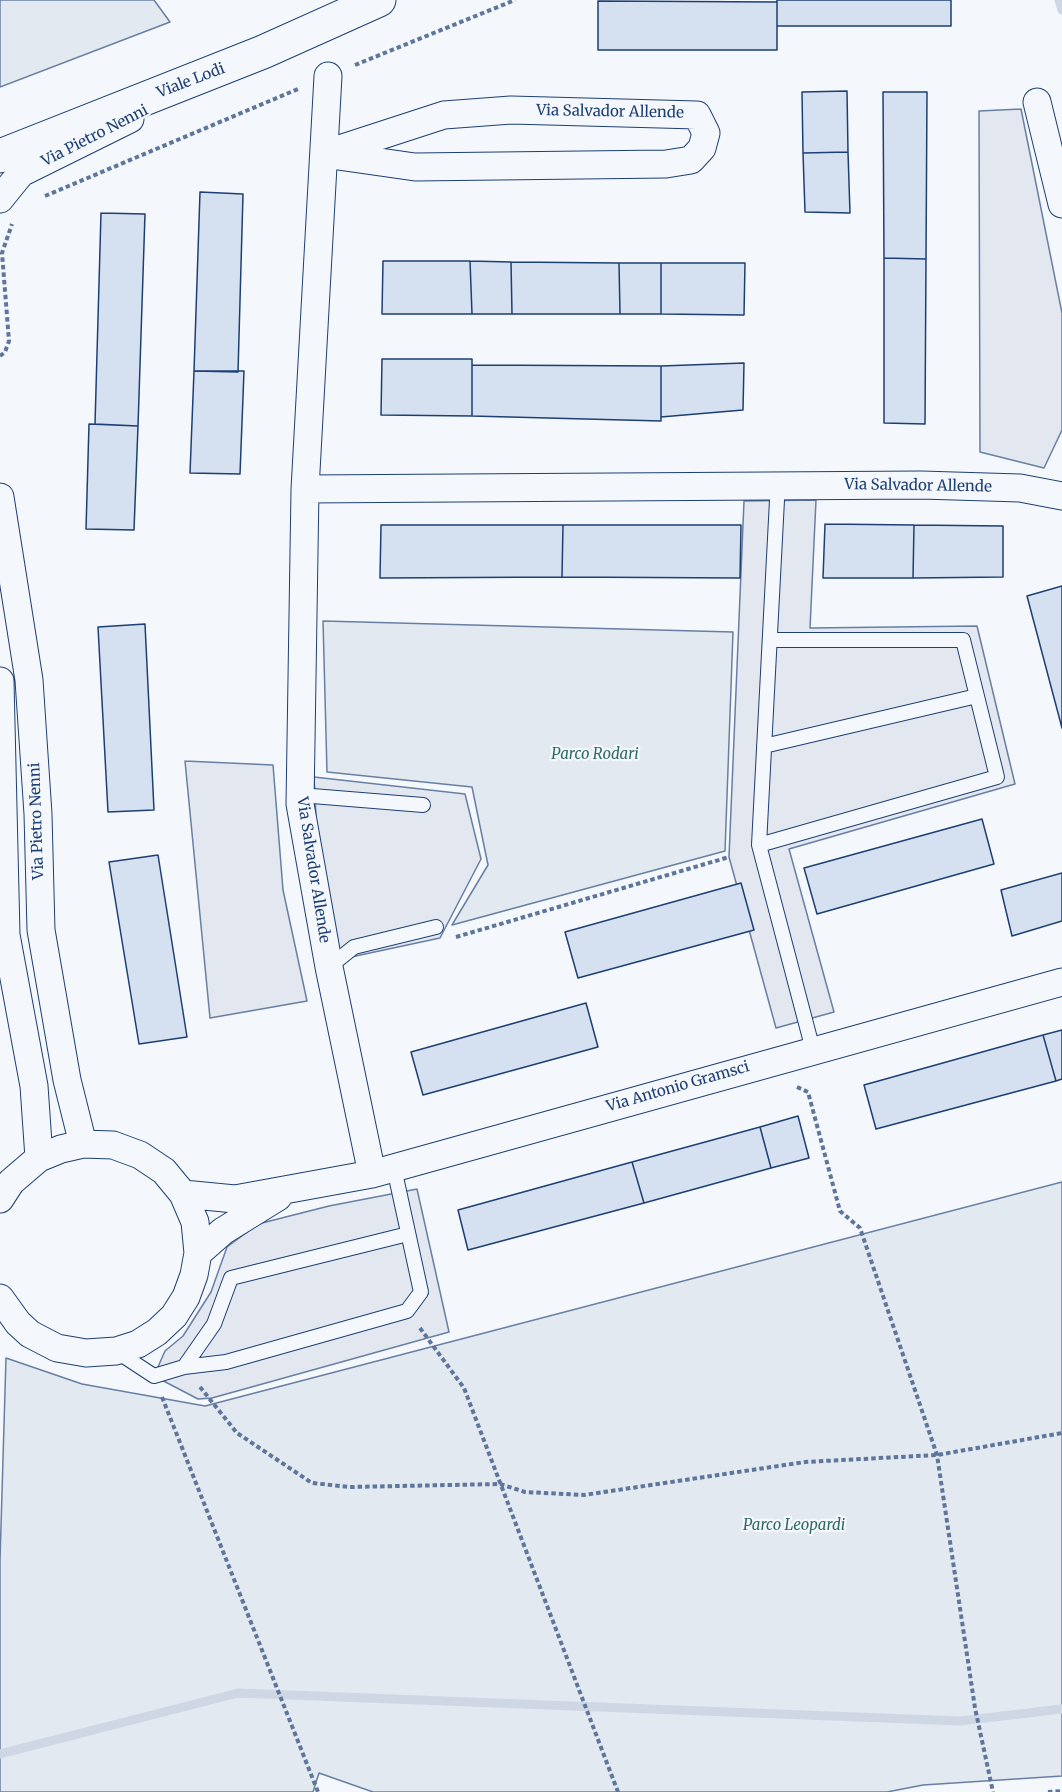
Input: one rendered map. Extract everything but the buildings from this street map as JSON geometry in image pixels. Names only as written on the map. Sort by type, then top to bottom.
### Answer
[{"type":"street","name":"Viale Lodi","points":[[0,156],[263,52],[379,0]]},
{"type":"street","name":"Via Pietro Nenni","points":[[7,210],[21,173],[263,52]]},
{"type":"street","name":"Via Salvador Allende","points":[[328,76],[304,489],[300,795],[329,968],[383,1171]]},
{"type":"street","points":[[1037,102],[1062,204]]},
{"type":"street","name":"Via Salvador Allende","points":[[511,110],[697,115],[706,133],[702,148],[692,160],[666,164],[416,167],[324,154],[444,115],[511,110]]},
{"type":"street","name":"Via Salvador Allende","points":[[304,489],[921,485],[1060,491]]},
{"type":"street","name":"Via Pietro Nenni","points":[[0,497],[29,680],[38,814],[41,930],[67,1080],[83,1144]]},
{"type":"street","points":[[0,681],[6,935],[34,1086],[39,1158]]},
{"type":"street","name":"Via Antonio Gramsci","points":[[183,1194],[235,1199],[383,1171],[785,1057],[1062,982]]},
{"type":"street","points":[[0,1199],[11,1182],[39,1158],[61,1149],[83,1144],[113,1145],[140,1155],[164,1171],[183,1194],[195,1222],[198,1253],[194,1275],[186,1297],[174,1316],[157,1332],[138,1344],[116,1351],[86,1353],[57,1348],[9,1321],[0,1298]]},
{"type":"street","name":"Via Antonio Gramsci","points":[[198,1253],[223,1231],[294,1187]]},
{"type":"lane","points":[[777,500],[759,845],[813,1050]]},
{"type":"lane","points":[[759,845],[997,777],[963,640],[770,640]]},
{"type":"lane","points":[[764,746],[977,696]]},
{"type":"lane","points":[[300,795],[423,805]]},
{"type":"lane","points":[[329,968],[354,947],[436,927]]},
{"type":"lane","points":[[116,1351],[154,1376],[184,1367],[226,1362],[407,1311],[421,1292],[408,1234],[383,1171]]},
{"type":"lane","points":[[184,1367],[214,1324],[231,1278],[408,1234]]},
{"type":"path","points":[[41,198],[328,76],[515,0]]},
{"type":"path","points":[[0,356],[5,352],[9,341],[2,253],[7,210]]},
{"type":"path","points":[[436,927],[448,939],[729,857]]},
{"type":"path","points":[[785,1057],[793,1084],[808,1092],[840,1211],[860,1228],[937,1455],[975,1708],[981,1727],[993,1792]]},
{"type":"path","points":[[407,1311],[464,1389],[618,1792]]},
{"type":"path","points":[[184,1367],[237,1432],[312,1483],[350,1487],[500,1484],[525,1492],[584,1495],[805,1462],[937,1455],[1062,1433]]},
{"type":"path","points":[[154,1376],[318,1792]]},
{"type":"path","points":[[1048,1792],[1062,1791]]},
{"type":"green space","points":[[0,0],[154,0],[170,22],[0,87]]},
{"type":"green space","name":"Parco Rodari","points":[[323,621],[733,632],[725,851],[452,925],[488,865],[472,787],[327,772]]},
{"type":"green space","name":"Parco Leopardi","points":[[1062,1182],[1062,1776],[923,1785],[887,1792],[373,1792],[319,1773],[313,1792],[0,1792],[0,1560],[6,1358],[82,1384],[205,1406]]},
{"type":"shaded area","points":[[1021,109],[1062,313],[1062,430],[1044,468],[980,452],[979,111]]},
{"type":"shaded area","points":[[816,500],[810,628],[977,626],[1015,784],[789,849],[834,1012],[776,1028],[729,857],[744,501]]},
{"type":"shaded area","points":[[185,761],[273,765],[283,890],[307,1001],[210,1018]]},
{"type":"shaded area","points":[[314,777],[465,794],[481,859],[440,938],[337,960],[318,855]]},
{"type":"shaded area","points":[[417,1189],[449,1332],[212,1398],[198,1399],[154,1376],[165,1351],[183,1336],[211,1292],[227,1247],[258,1224],[329,1206]]},
{"type":"waterway","points":[[1059,0],[1062,10]]},
{"type":"waterway","points":[[0,1754],[238,1693],[960,1721],[1062,1709]]}]
